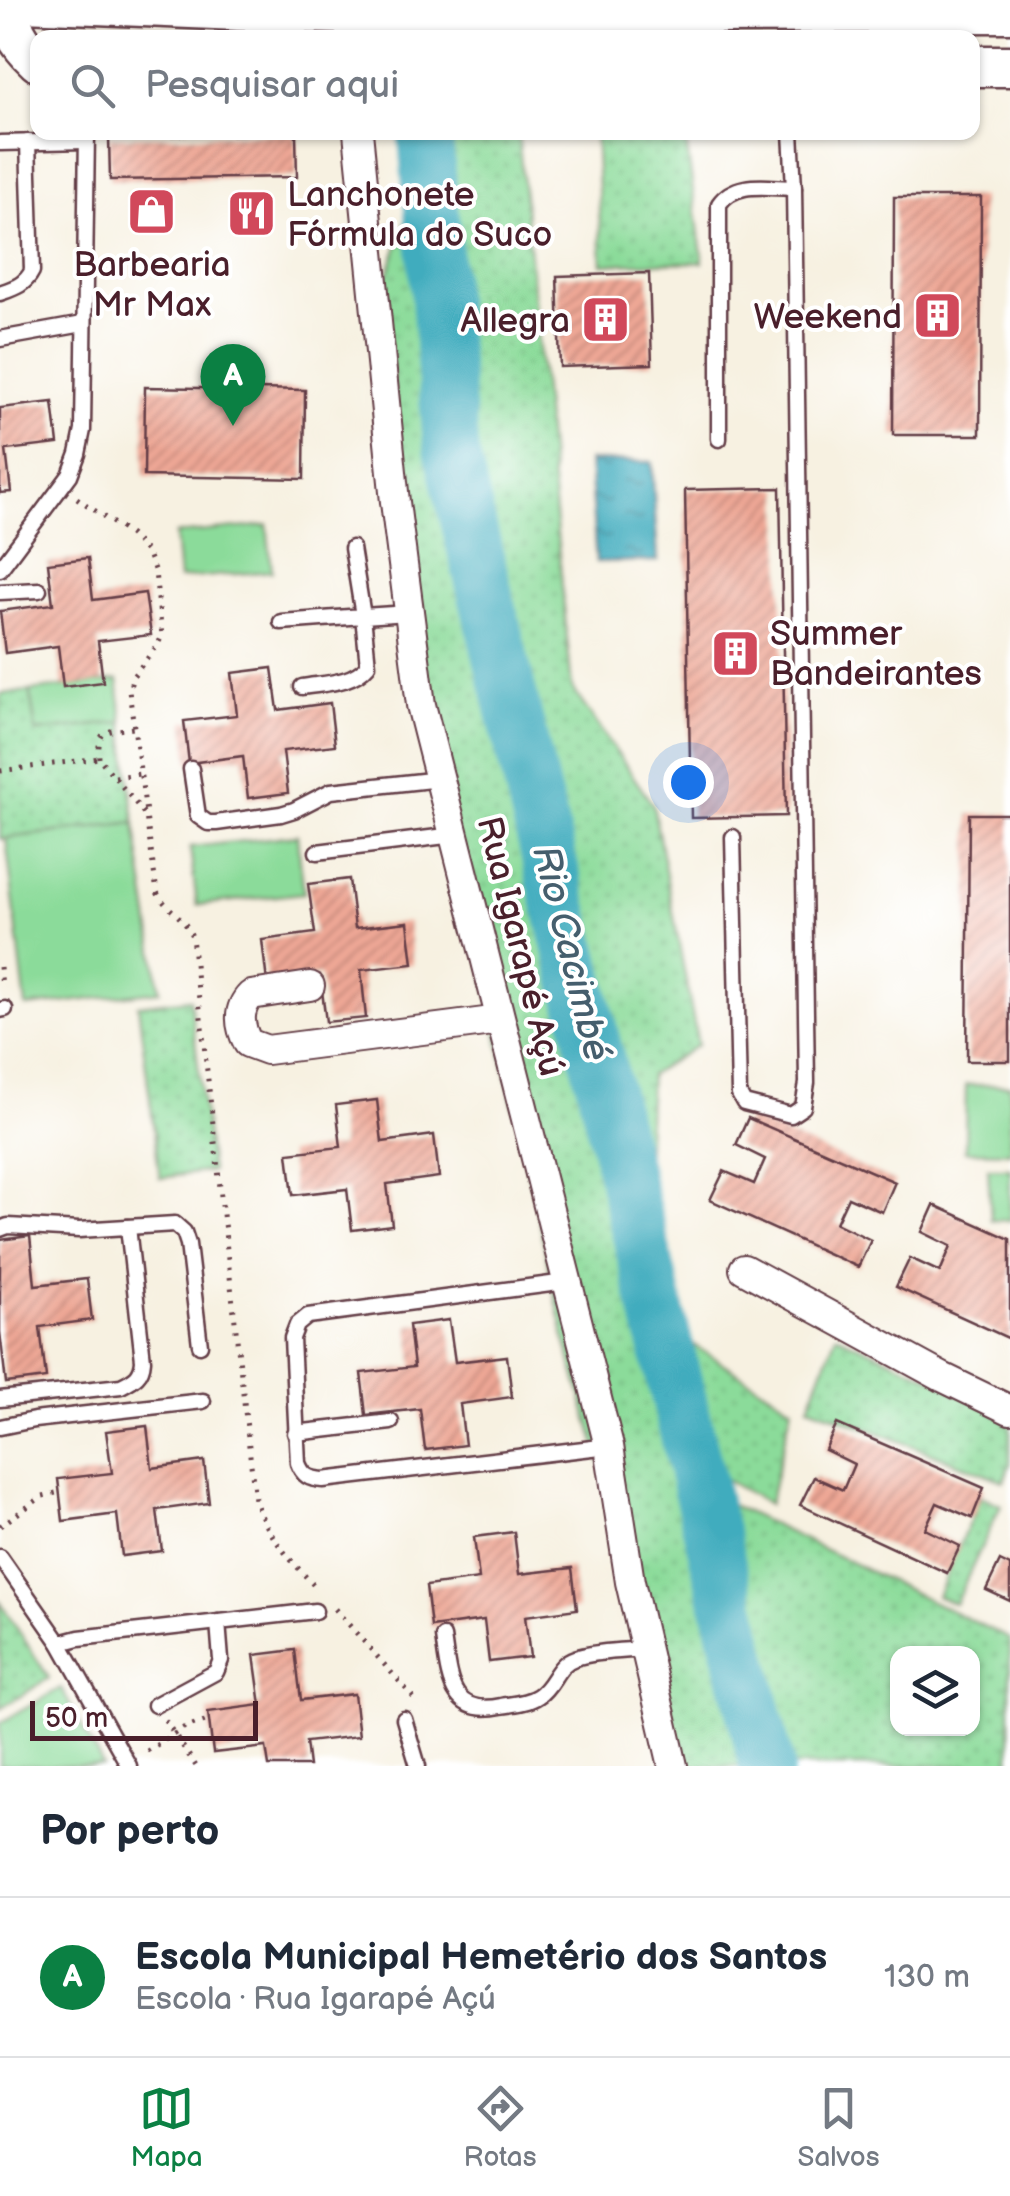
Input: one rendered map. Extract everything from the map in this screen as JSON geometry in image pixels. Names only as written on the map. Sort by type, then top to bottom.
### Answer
[{"type":"main road","points":[[0,0],[433,14],[1010,12]]},
{"type":"main road","points":[[11,0],[12,28],[30,53]]},
{"type":"main road","points":[[980,66],[1010,66]]},
{"type":"main road","points":[[0,70],[30,70]]},
{"type":"street","name":"Rua Igarapé Açú","points":[[359,140],[395,502],[421,705],[609,1446],[630,1582],[673,1766]]},
{"type":"street","points":[[310,986],[252,995],[244,1002],[240,1022],[248,1044],[267,1050],[500,1020]]},
{"type":"street","points":[[744,1269],[1010,1410]]},
{"type":"lane","points":[[0,143],[51,140]]},
{"type":"lane","points":[[0,569],[70,475],[78,454],[82,430],[86,140]]},
{"type":"lane","points":[[733,836],[739,1094],[744,1103],[790,1115],[803,1107],[807,1083],[791,140]]},
{"type":"lane","points":[[0,293],[20,286],[32,271],[28,142]]},
{"type":"lane","points":[[719,439],[719,204],[727,192],[741,188],[794,188]]},
{"type":"lane","points":[[0,339],[83,324]]},
{"type":"lane","points":[[302,687],[351,679],[368,665],[352,548]]},
{"type":"lane","points":[[0,592],[39,590]]},
{"type":"lane","points":[[281,622],[408,613]]},
{"type":"lane","points":[[190,770],[198,816],[208,823],[281,814],[332,791],[441,779]]},
{"type":"lane","points":[[316,852],[455,835]]},
{"type":"lane","points":[[0,1229],[8,1226],[79,1230],[175,1224],[184,1232],[200,1344]]},
{"type":"lane","points":[[0,1399],[121,1386],[134,1380],[142,1370],[128,1227]]},
{"type":"lane","points":[[566,1282],[308,1316],[297,1325],[292,1338],[298,1464],[310,1479],[323,1480],[609,1446]]},
{"type":"lane","points":[[0,1427],[203,1401]]},
{"type":"lane","points":[[295,1433],[390,1422]]},
{"type":"lane","points":[[0,1556],[60,1643],[129,1766]]},
{"type":"lane","points":[[60,1643],[315,1611]]},
{"type":"lane","points":[[156,1705],[216,1672],[221,1660],[218,1622]]},
{"type":"lane","points":[[442,1638],[449,1678],[457,1695],[467,1706],[486,1710],[535,1699],[563,1664],[576,1658],[645,1649]]},
{"type":"lane","points":[[404,1719],[418,1766]]},
{"type":"path","points":[[61,488],[130,536],[147,552],[155,572],[162,635],[130,682],[134,728],[156,892],[184,920],[192,937],[255,1500],[272,1538],[415,1699]]},
{"type":"path","points":[[134,728],[102,735],[98,742],[99,758],[146,816]]},
{"type":"path","points":[[0,770],[99,758]]},
{"type":"path","points":[[114,777],[141,774]]},
{"type":"path","points":[[0,1526],[43,1496],[60,1492]]},
{"type":"path","points":[[156,1705],[196,1766]]},
{"type":"path","points":[[154,1746],[185,1727],[209,1720]]},
{"type":"green space","points":[[436,140],[519,140],[572,688],[653,805],[698,1045],[650,1075],[644,1212],[715,1497],[1010,1639],[1010,1766],[691,1766],[672,1740],[648,1625],[565,1340],[416,664],[385,282]]},
{"type":"green space","points":[[595,140],[686,140],[703,262],[602,264]]},
{"type":"green space","points":[[267,525],[272,571],[179,579],[175,534]]},
{"type":"green space","points":[[118,680],[123,722],[36,732],[30,691]]},
{"type":"green space","points":[[30,691],[36,732],[123,722],[135,822],[0,839],[0,694]]},
{"type":"green space","points":[[135,823],[160,991],[26,1007],[6,838]]},
{"type":"green space","points":[[297,835],[304,893],[197,905],[190,847]]},
{"type":"green space","points":[[190,999],[211,1171],[160,1178],[138,1005]]},
{"type":"green space","points":[[966,1085],[1010,1085],[1010,1152],[965,1151]]},
{"type":"green space","points":[[988,1168],[1010,1168],[1010,1221],[991,1220]]},
{"type":"green space","points":[[836,1335],[1010,1412],[1010,1463],[1004,1481],[809,1406]]},
{"type":"green space","points":[[692,1344],[792,1407],[769,1504],[722,1478]]},
{"type":"green space","points":[[981,1496],[1001,1505],[955,1604],[937,1596]]},
{"type":"green space","points":[[0,1602],[49,1678],[0,1709]]},
{"type":"green space","points":[[61,1688],[103,1766],[0,1766],[0,1723]]},
{"type":"water","points":[[589,461],[652,462],[658,561],[596,562]]},
{"type":"building","points":[[109,140],[296,140],[297,177],[110,180]]},
{"type":"building","name":"Weekend","points":[[894,197],[981,197],[980,435],[893,435]]},
{"type":"building","name":"Allegra","points":[[649,273],[652,364],[560,367],[557,276]]},
{"type":"building","points":[[145,387],[305,390],[304,479],[144,476]]},
{"type":"building","points":[[53,402],[58,444],[6,450],[11,492],[0,493],[0,408]]},
{"type":"building","name":"Summer Bandeirantes","points":[[780,488],[786,816],[691,818],[685,490]]},
{"type":"building","points":[[88,558],[93,600],[145,593],[151,635],[98,641],[103,682],[63,687],[58,646],[5,653],[0,611],[53,604],[48,563]]},
{"type":"building","points":[[272,668],[278,710],[330,703],[335,745],[283,751],[288,793],[248,798],[243,756],[189,763],[184,721],[237,715],[232,673]]},
{"type":"building","points":[[969,814],[1010,814],[1010,1061],[967,1061]]},
{"type":"building","points":[[349,879],[355,928],[408,922],[413,964],[361,970],[366,1018],[326,1022],[320,975],[267,982],[262,940],[315,933],[308,884]]},
{"type":"building","points":[[377,1100],[382,1142],[434,1135],[439,1177],[387,1184],[392,1225],[352,1230],[347,1189],[293,1195],[288,1153],[341,1147],[336,1105]]},
{"type":"building","points":[[748,1118],[895,1182],[882,1212],[848,1197],[836,1223],[871,1240],[858,1267],[710,1200],[724,1171],[754,1184],[765,1159],[736,1145]]},
{"type":"building","points":[[934,1205],[1010,1239],[1010,1339],[896,1287],[910,1258],[940,1272],[951,1246],[922,1232]]},
{"type":"building","points":[[30,1236],[35,1285],[87,1279],[92,1320],[40,1327],[46,1378],[6,1383],[0,1332],[0,1240]]},
{"type":"building","points":[[449,1320],[455,1362],[507,1356],[512,1397],[460,1404],[465,1445],[425,1450],[420,1409],[366,1415],[361,1373],[414,1367],[409,1325]]},
{"type":"building","points":[[837,1424],[984,1488],[972,1518],[937,1503],[925,1529],[960,1546],[947,1573],[800,1505],[814,1477],[843,1490],[854,1464],[825,1450]]},
{"type":"building","points":[[147,1426],[152,1468],[204,1461],[209,1503],[157,1510],[162,1551],[122,1556],[117,1514],[63,1521],[58,1479],[112,1473],[106,1431]]},
{"type":"building","points":[[514,1532],[519,1574],[572,1568],[577,1609],[525,1616],[530,1657],[489,1662],[484,1620],[431,1627],[426,1586],[479,1579],[474,1537]]},
{"type":"building","points":[[1000,1561],[1010,1566],[1010,1601],[986,1590]]},
{"type":"building","points":[[295,1650],[301,1700],[354,1694],[359,1736],[306,1742],[309,1766],[269,1766],[266,1747],[213,1753],[208,1712],[261,1705],[254,1655]]},
{"type":"waterway","name":"Rio Cacimbé","points":[[426,140],[451,451],[767,1766]]},
{"type":"place","name":"Barbearia Mr Max","points":[[152,212]]},
{"type":"place","name":"Lanchonete Fórmula do Suco","points":[[252,214]]},
{"type":"place","name":"Weekend","points":[[937,316]]},
{"type":"place","name":"Allegra","points":[[605,320]]},
{"type":"place","name":"Escola Municipal Hemetério dos Santos","points":[[233,426]]},
{"type":"place","name":"Summer Bandeirantes","points":[[735,653]]}]
